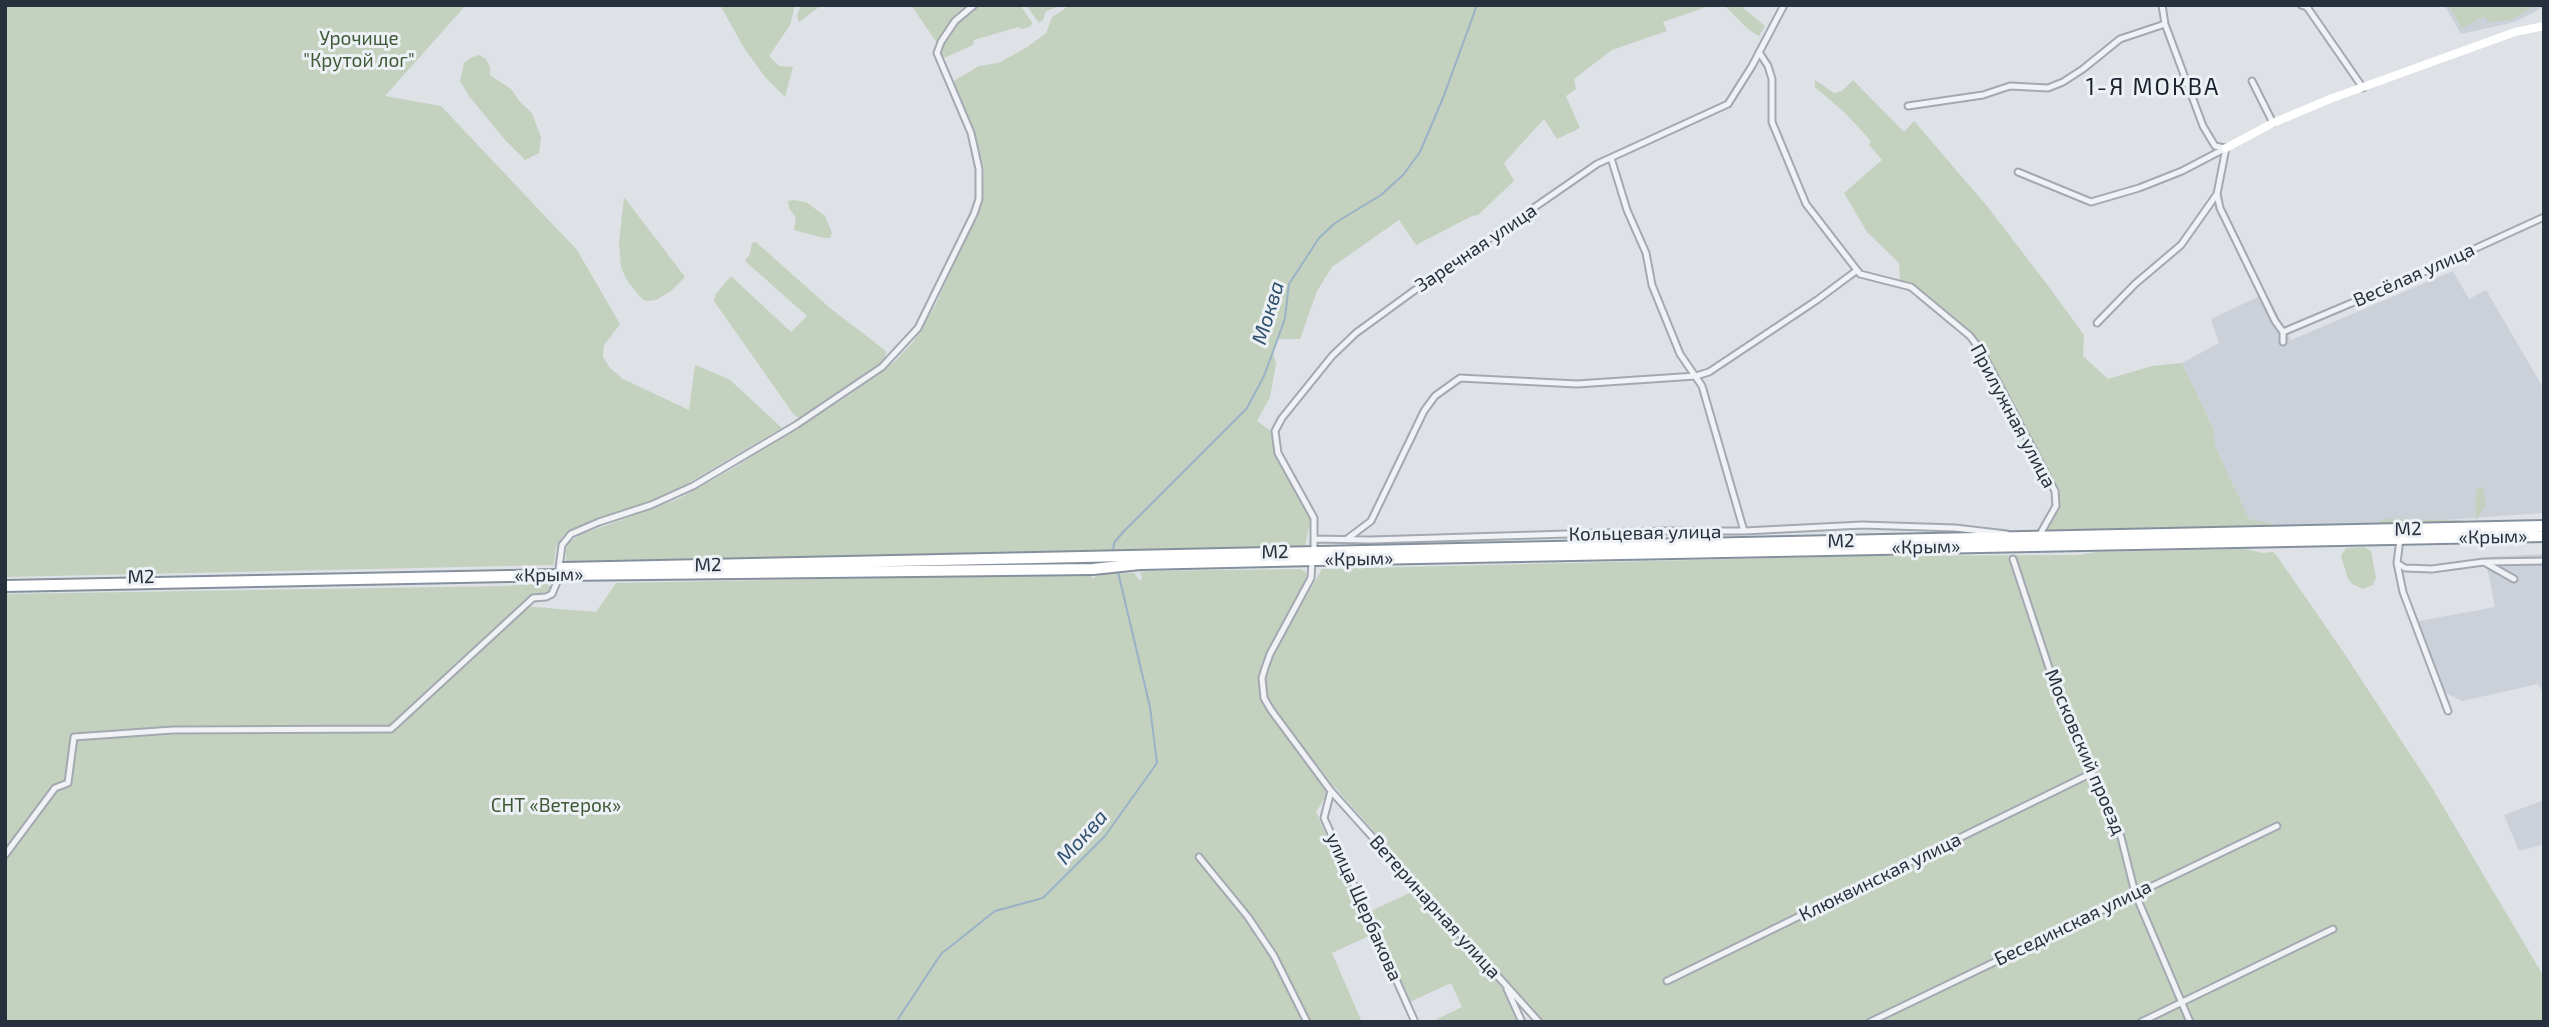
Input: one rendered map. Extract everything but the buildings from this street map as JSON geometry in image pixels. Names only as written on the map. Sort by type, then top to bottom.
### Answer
[{"type":"highway","name":"М2","points":[[5,579],[1313,556],[2374,526],[2544,526]]},
{"type":"highway","name":"«Крым»","points":[[5,586],[559,571],[1093,569],[1140,564],[2544,536]]},
{"type":"street","points":[[5,855],[55,788],[68,783],[74,737],[173,730],[391,729],[533,598],[552,594],[559,571],[562,545],[571,534],[674,495],[854,388],[882,367],[918,328],[979,199],[979,169],[971,133],[937,53],[955,21],[974,5]]},
{"type":"street","name":"Заречная улица","points":[[1313,556],[1314,518],[1282,462],[1275,443],[1275,431],[1282,418],[1332,356],[1356,333],[1597,164],[1728,104],[1784,5]]},
{"type":"street","points":[[2162,5],[2165,24],[2203,126],[2215,146],[2226,148]]},
{"type":"street","points":[[2305,6],[2363,88]]},
{"type":"street","points":[[1908,106],[1983,95],[2010,86],[2048,88],[2083,69],[2120,39],[2165,24]]},
{"type":"street","points":[[2018,172],[2091,202],[2139,188],[2182,171],[2273,123],[2363,88],[2515,32],[2544,26]]},
{"type":"street","points":[[1347,539],[1371,521],[1424,411],[1435,396],[1460,378],[1577,384],[1696,376],[1709,372],[1856,271],[1806,204],[1777,140],[1772,122],[1772,79],[1759,52]]},
{"type":"street","points":[[2252,80],[2273,123]]},
{"type":"street","points":[[2226,148],[2217,194],[2220,208],[2275,321],[2283,332],[2283,342]]},
{"type":"street","name":"Кольцевая улица","points":[[1314,539],[1744,531],[1702,386],[1681,354],[1652,285],[1646,253],[1627,209],[1611,158]]},
{"type":"street","points":[[2097,323],[2135,284],[2181,245],[2217,194]]},
{"type":"street","name":"Весёлая улица","points":[[2283,332],[2544,217]]},
{"type":"street","name":"Прилужная улица","points":[[1856,271],[1868,278],[1911,287],[1970,336],[1982,352],[2055,491],[2056,506],[2039,536]]},
{"type":"street","points":[[1744,531],[1862,525],[1989,530],[2012,536]]},
{"type":"street","points":[[2400,539],[2398,563],[2403,592],[2448,711]]},
{"type":"street","name":"Ветеринарная улица","points":[[1313,556],[1311,578],[1270,654],[1262,678],[1262,688],[1271,710],[1331,791],[1539,1022]]},
{"type":"street","name":"Московский проезд","points":[[2013,559],[2058,695],[2121,837],[2135,893],[2190,1022]]},
{"type":"street","points":[[2398,563],[2405,568],[2432,569],[2484,562],[2544,561]]},
{"type":"street","points":[[2484,562],[2514,579]]},
{"type":"street","name":"Клюквинская улица","points":[[1667,981],[2092,773]]},
{"type":"street","name":"улица Щербакова","points":[[1331,791],[1324,818],[1415,1022]]},
{"type":"street","name":"Бесединская улица","points":[[1870,1022],[2277,826]]},
{"type":"street","points":[[1199,857],[1255,927],[1274,956],[1307,1022]]},
{"type":"street","points":[[2141,1022],[2333,929]]},
{"type":"street","points":[[1506,985],[1522,1022]]},
{"type":"shaded area","points":[[2444,5],[2448,5],[2462,27],[2484,17],[2477,5],[2544,7],[2515,22],[2461,34]]},
{"type":"shaded area","points":[[2453,271],[2469,299],[2486,290],[2544,389],[2544,513],[2299,530],[2249,520],[2215,446],[2214,430],[2182,363],[2219,343],[2211,319],[2266,293],[2291,340]]},
{"type":"shaded area","points":[[2544,554],[2544,695],[2538,684],[2462,701],[2442,691],[2414,622],[2495,607],[2485,557]]},
{"type":"shaded area","points":[[2544,800],[2544,844],[2519,851],[2504,815]]},
{"type":"green space","name":"Урочище \"Крутой лог\"","points":[[5,5],[466,5],[385,96],[441,106],[577,250],[620,324],[604,345],[603,357],[610,368],[623,379],[689,410],[695,365],[729,379],[782,428],[675,491],[649,503],[584,524],[563,536],[556,547],[554,565],[5,577]]},
{"type":"green space","points":[[720,5],[795,5],[790,25],[769,56],[779,66],[793,67],[785,97],[765,77],[744,48]]},
{"type":"green space","points":[[801,5],[822,5],[799,22],[797,15]]},
{"type":"green space","points":[[911,5],[967,5],[956,14],[937,43]]},
{"type":"green space","points":[[981,5],[1020,5],[1032,22],[1031,26],[1023,29],[1018,27],[974,40],[973,45],[944,58],[941,51],[956,22]]},
{"type":"green space","points":[[1026,5],[1061,5],[1045,12],[1044,19],[1039,23]]},
{"type":"green space","points":[[1070,5],[1712,5],[1663,22],[1667,31],[1612,50],[1574,79],[1576,89],[1566,96],[1580,128],[1557,139],[1544,119],[1504,163],[1514,181],[1478,215],[1416,245],[1399,220],[1332,267],[1317,291],[1300,339],[1278,339],[1273,352],[1276,364],[1270,397],[1257,421],[1271,431],[1277,453],[1311,518],[1305,546],[1298,551],[686,566],[677,559],[668,559],[661,566],[566,563],[569,542],[580,535],[678,499],[732,469],[851,394],[894,362],[913,342],[935,306],[982,199],[984,169],[979,149],[952,82],[979,66],[998,63],[1026,48],[1046,33],[1052,17]]},
{"type":"green space","points":[[1724,5],[1740,5],[1765,26],[1759,36],[1749,30]]},
{"type":"green space","points":[[2448,5],[2538,5],[2510,20],[2488,22],[2485,16],[2462,28]]},
{"type":"green space","points":[[479,55],[486,59],[490,75],[511,89],[532,113],[541,137],[539,153],[525,160],[469,96],[460,81],[464,63]]},
{"type":"green space","points":[[1815,80],[1834,93],[1842,91],[1853,80],[1904,132],[1914,121],[1987,206],[2049,287],[2084,335],[2083,356],[2108,379],[2152,366],[2182,363],[2214,430],[2215,446],[2249,519],[2299,530],[2041,536],[2057,511],[2060,499],[2058,487],[1971,335],[1926,296],[1911,285],[1900,282],[1899,263],[1867,232],[1844,193],[1882,160],[1869,145],[1871,141],[1815,87]]},
{"type":"green space","points":[[624,197],[685,277],[671,291],[656,300],[646,301],[641,298],[626,279],[621,267],[619,243]]},
{"type":"green space","points":[[788,201],[806,202],[825,216],[832,233],[830,238],[794,230],[796,218]]},
{"type":"green space","points":[[756,242],[830,308],[886,351],[885,359],[852,387],[801,419],[794,415],[714,301],[715,295],[731,276],[791,332],[807,316],[745,261],[750,254],[752,243]]},
{"type":"green space","points":[[2483,486],[2486,505],[2476,520],[2476,490]]},
{"type":"green space","points":[[2384,519],[2462,520],[2467,524],[2380,526],[2379,522]]},
{"type":"green space","points":[[2364,547],[2371,551],[2376,578],[2373,585],[2363,589],[2348,579],[2341,556],[2346,548]]},
{"type":"green space","points":[[2245,549],[2273,552],[2277,556],[2431,786],[2544,977],[2544,1022],[1542,1022],[1333,785],[1273,709],[1265,691],[1265,679],[1274,653],[1322,569],[1860,556],[2078,555],[2096,552]]},
{"type":"green space","name":"СНТ «Ветерок»","points":[[1300,569],[1306,572],[1306,582],[1268,653],[1259,677],[1259,687],[1269,712],[1304,756],[1328,793],[1316,812],[1371,935],[1332,953],[1362,1022],[1309,1022],[1275,954],[1250,915],[1233,895],[1273,957],[1305,1022],[5,1022],[5,594],[506,586],[546,583],[552,587],[551,590],[530,598],[523,606],[596,612],[616,583],[1091,574],[1092,579],[1100,574],[1134,573],[1140,581],[1140,572],[1148,571]]},
{"type":"green space","points":[[1416,890],[1499,981],[1519,1022],[1431,1022],[1462,1007],[1451,983],[1410,1002],[1369,912]]},
{"type":"waterway","name":"Моква","points":[[1113,551],[1114,543],[1124,531],[1247,408],[1264,376],[1285,318],[1289,284],[1319,238],[1335,223],[1381,195],[1403,175],[1420,152],[1477,5]]},
{"type":"waterway","name":"Моква","points":[[896,1022],[941,954],[995,911],[1043,898],[1105,836],[1157,763],[1150,707],[1118,572]]},
{"type":"district","name":"1-Я МОКВА","points":[[2153,87]]}]
